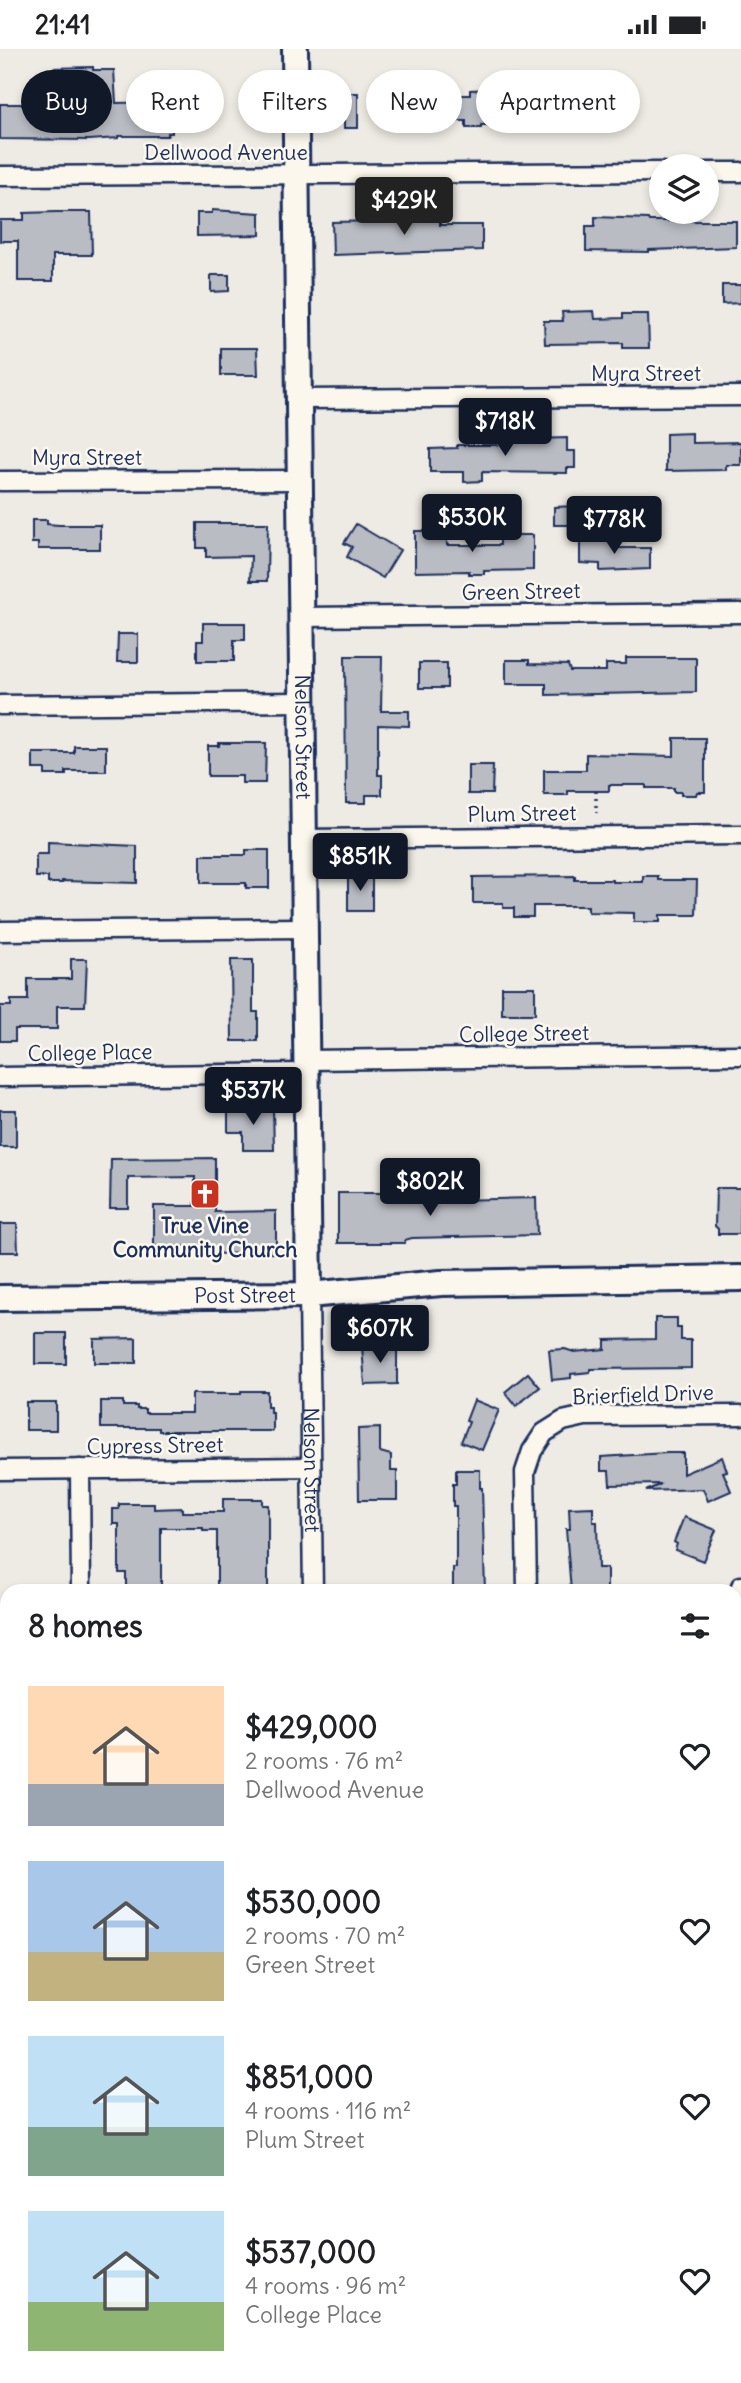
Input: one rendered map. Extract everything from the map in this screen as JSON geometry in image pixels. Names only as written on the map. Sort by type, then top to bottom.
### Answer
[{"type":"street","name":"Nelson Street","points":[[295,49],[313,1584]]},
{"type":"street","points":[[719,172],[741,172]]},
{"type":"street","name":"Dellwood Avenue","points":[[0,176],[649,173]]},
{"type":"street","name":"Myra Street","points":[[299,400],[741,396]]},
{"type":"street","name":"Myra Street","points":[[0,481],[300,480]]},
{"type":"street","name":"Green Street","points":[[301,617],[741,613]]},
{"type":"street","points":[[0,705],[302,702]]},
{"type":"street","name":"Plum Street","points":[[303,839],[741,835]]},
{"type":"street","points":[[0,931],[304,928]]},
{"type":"street","name":"College Street","points":[[307,1067],[741,1055]]},
{"type":"street","name":"College Place","points":[[0,1077],[307,1067]]},
{"type":"street","name":"Post Street","points":[[0,1298],[309,1295],[441,1283],[741,1278]]},
{"type":"street","name":"Brierfield Drive","points":[[527,1584],[526,1472],[532,1451],[544,1433],[563,1421],[585,1416],[741,1415]]},
{"type":"street","name":"Cypress Street","points":[[0,1470],[311,1467]]},
{"type":"street","points":[[80,1469],[81,1584]]},
{"type":"path","points":[[596,792],[596,813]]},
{"type":"building","points":[[93,67],[93,70],[53,70]]},
{"type":"building","points":[[114,70],[116,103],[126,103],[126,133],[168,133],[168,136],[118,136],[89,140],[0,139],[0,104],[21,104],[21,133],[112,133]]},
{"type":"building","points":[[470,90],[476,90],[476,128],[466,128],[466,121],[462,121],[462,95],[470,95]]},
{"type":"building","points":[[352,93],[358,93],[358,128],[352,128]]},
{"type":"building","points":[[212,210],[260,213],[260,235],[197,236],[197,213],[212,213]]},
{"type":"building","points":[[91,212],[92,255],[53,255],[53,281],[18,281],[18,241],[0,241],[0,220],[24,220],[24,213]]},
{"type":"building","points":[[595,217],[648,219],[649,224],[719,224],[719,221],[736,221],[736,247],[649,252],[586,251],[586,226],[595,226]]},
{"type":"building","points":[[440,220],[440,225],[482,225],[482,250],[333,255],[332,222]]},
{"type":"building","points":[[211,275],[229,275],[229,291],[211,292]]},
{"type":"building","points":[[722,285],[741,285],[741,303],[722,304]]},
{"type":"building","points":[[594,311],[595,319],[623,318],[623,314],[648,314],[649,348],[623,348],[623,343],[545,344],[544,321],[563,321],[562,312]]},
{"type":"building","points":[[221,348],[257,348],[258,375],[221,375]]},
{"type":"building","points":[[692,433],[692,443],[741,442],[741,465],[726,465],[726,470],[666,471],[666,434]]},
{"type":"building","points":[[567,438],[567,451],[575,451],[575,468],[567,468],[567,473],[482,472],[482,481],[464,482],[464,472],[430,472],[430,449],[457,448],[457,445],[497,445],[497,440]]},
{"type":"building","points":[[576,506],[576,525],[554,525],[554,507]]},
{"type":"building","points":[[32,520],[47,520],[47,524],[59,525],[100,525],[100,549],[38,549],[38,543],[32,543]]},
{"type":"building","points":[[197,523],[268,523],[267,581],[250,581],[251,556],[206,557],[206,548],[197,548]]},
{"type":"building","points":[[356,524],[400,550],[383,578],[347,557],[352,547],[344,543]]},
{"type":"building","points":[[415,531],[447,531],[447,545],[500,545],[500,535],[533,535],[533,570],[484,571],[484,574],[469,574],[469,571],[415,572]]},
{"type":"building","points":[[580,540],[615,540],[615,548],[650,548],[650,569],[600,571],[600,564],[580,563]]},
{"type":"building","points":[[203,623],[245,623],[245,640],[234,640],[234,661],[197,661],[197,641],[203,641]]},
{"type":"building","points":[[118,634],[138,634],[138,662],[117,662]]},
{"type":"building","points":[[345,656],[382,656],[381,711],[409,711],[409,726],[378,725],[378,775],[382,775],[382,795],[366,795],[366,803],[346,803]]},
{"type":"building","points":[[626,658],[696,658],[696,692],[546,695],[546,684],[506,684],[506,660],[529,660],[529,664],[568,665],[570,671],[606,671],[606,664],[626,664]]},
{"type":"building","points":[[419,663],[447,663],[447,688],[419,688]]},
{"type":"building","points":[[674,738],[705,738],[705,792],[681,795],[681,792],[674,792],[674,788],[609,785],[609,791],[568,791],[568,795],[544,795],[544,770],[586,770],[586,754],[674,756]]},
{"type":"building","points":[[219,743],[266,743],[265,783],[242,783],[242,776],[208,776],[208,746],[219,746]]},
{"type":"building","points":[[74,746],[106,746],[106,771],[66,771],[66,775],[45,775],[45,769],[33,769],[33,753],[74,753]]},
{"type":"building","points":[[468,765],[493,765],[492,794],[468,794]]},
{"type":"building","points":[[48,842],[137,846],[137,883],[48,883],[48,877],[36,877],[36,854],[48,854]]},
{"type":"building","points":[[246,850],[269,850],[269,888],[246,888],[246,883],[201,883],[201,855],[246,855]]},
{"type":"building","points":[[348,875],[372,875],[372,911],[348,911]]},
{"type":"building","points":[[575,876],[575,880],[612,882],[643,882],[643,876],[658,876],[658,880],[697,880],[696,915],[660,915],[660,922],[634,922],[634,913],[588,912],[588,906],[533,906],[533,917],[514,917],[514,908],[503,908],[503,903],[473,903],[473,877]]},
{"type":"building","points":[[71,959],[87,959],[85,1006],[57,1006],[57,1029],[15,1029],[15,1041],[0,1041],[0,1006],[11,1006],[11,1000],[28,1000],[28,979],[71,979]]},
{"type":"building","points":[[231,960],[253,960],[253,1012],[258,1012],[258,1041],[232,1041]]},
{"type":"building","points":[[502,987],[535,987],[535,1014],[502,1014]]},
{"type":"building","points":[[273,1108],[274,1150],[243,1150],[243,1132],[228,1132],[228,1109]]},
{"type":"building","points":[[0,1110],[16,1110],[16,1147],[0,1147]]},
{"type":"building","name":"True Vine Community Church","points":[[215,1158],[215,1212],[276,1211],[276,1253],[195,1254],[195,1247],[154,1246],[154,1206],[195,1206],[195,1177],[128,1178],[128,1208],[110,1208],[111,1159]]},
{"type":"building","points":[[716,1188],[741,1188],[740,1234],[718,1234],[715,1226]]},
{"type":"building","points":[[384,1190],[412,1190],[412,1201],[536,1198],[537,1235],[412,1238],[405,1240],[405,1243],[338,1243],[338,1193],[384,1193]]},
{"type":"building","points":[[0,1224],[17,1224],[18,1252],[0,1252]]},
{"type":"building","points":[[655,1318],[677,1318],[677,1328],[681,1328],[681,1340],[691,1340],[691,1368],[590,1369],[590,1372],[571,1374],[571,1378],[552,1380],[549,1350],[565,1349],[574,1352],[605,1349],[605,1340],[655,1339]]},
{"type":"building","points":[[35,1333],[66,1333],[66,1364],[35,1364]]},
{"type":"building","points":[[136,1338],[136,1363],[94,1363],[94,1339]]},
{"type":"building","points":[[397,1345],[397,1384],[365,1385],[362,1346]]},
{"type":"building","points":[[528,1373],[540,1387],[516,1406],[505,1392]]},
{"type":"building","points":[[241,1391],[267,1391],[267,1407],[270,1407],[270,1413],[273,1413],[273,1431],[101,1428],[101,1401],[123,1401],[123,1406],[137,1406],[137,1409],[145,1409],[145,1413],[192,1413],[192,1394],[241,1394]]},
{"type":"building","points":[[474,1400],[499,1410],[482,1450],[461,1442]]},
{"type":"building","points":[[26,1402],[56,1402],[56,1430],[26,1430]]},
{"type":"building","points":[[380,1428],[380,1452],[391,1455],[391,1471],[397,1471],[397,1500],[359,1500],[358,1429]]},
{"type":"building","points":[[683,1453],[683,1474],[722,1457],[727,1471],[723,1472],[731,1491],[708,1501],[703,1489],[646,1491],[661,1484],[610,1485],[609,1471],[601,1471],[601,1457]]},
{"type":"building","points":[[456,1470],[480,1470],[485,1584],[453,1584],[453,1568],[456,1568],[456,1506],[453,1506],[453,1484],[456,1484]]},
{"type":"building","points":[[223,1499],[262,1499],[262,1505],[268,1505],[268,1584],[217,1584],[217,1531],[203,1531],[203,1528],[161,1528],[161,1584],[126,1584],[126,1573],[119,1573],[119,1524],[113,1524],[113,1509],[119,1509],[119,1504],[154,1504],[154,1509],[182,1508],[182,1512],[223,1512]]},
{"type":"building","points":[[593,1507],[593,1522],[597,1522],[598,1568],[607,1568],[607,1584],[570,1584],[566,1529],[570,1529],[569,1508]]},
{"type":"building","points":[[684,1517],[716,1530],[703,1561],[675,1550],[677,1544],[674,1542]]},
{"type":"place","name":"True Vine Community Church","points":[[205,1194]]}]
